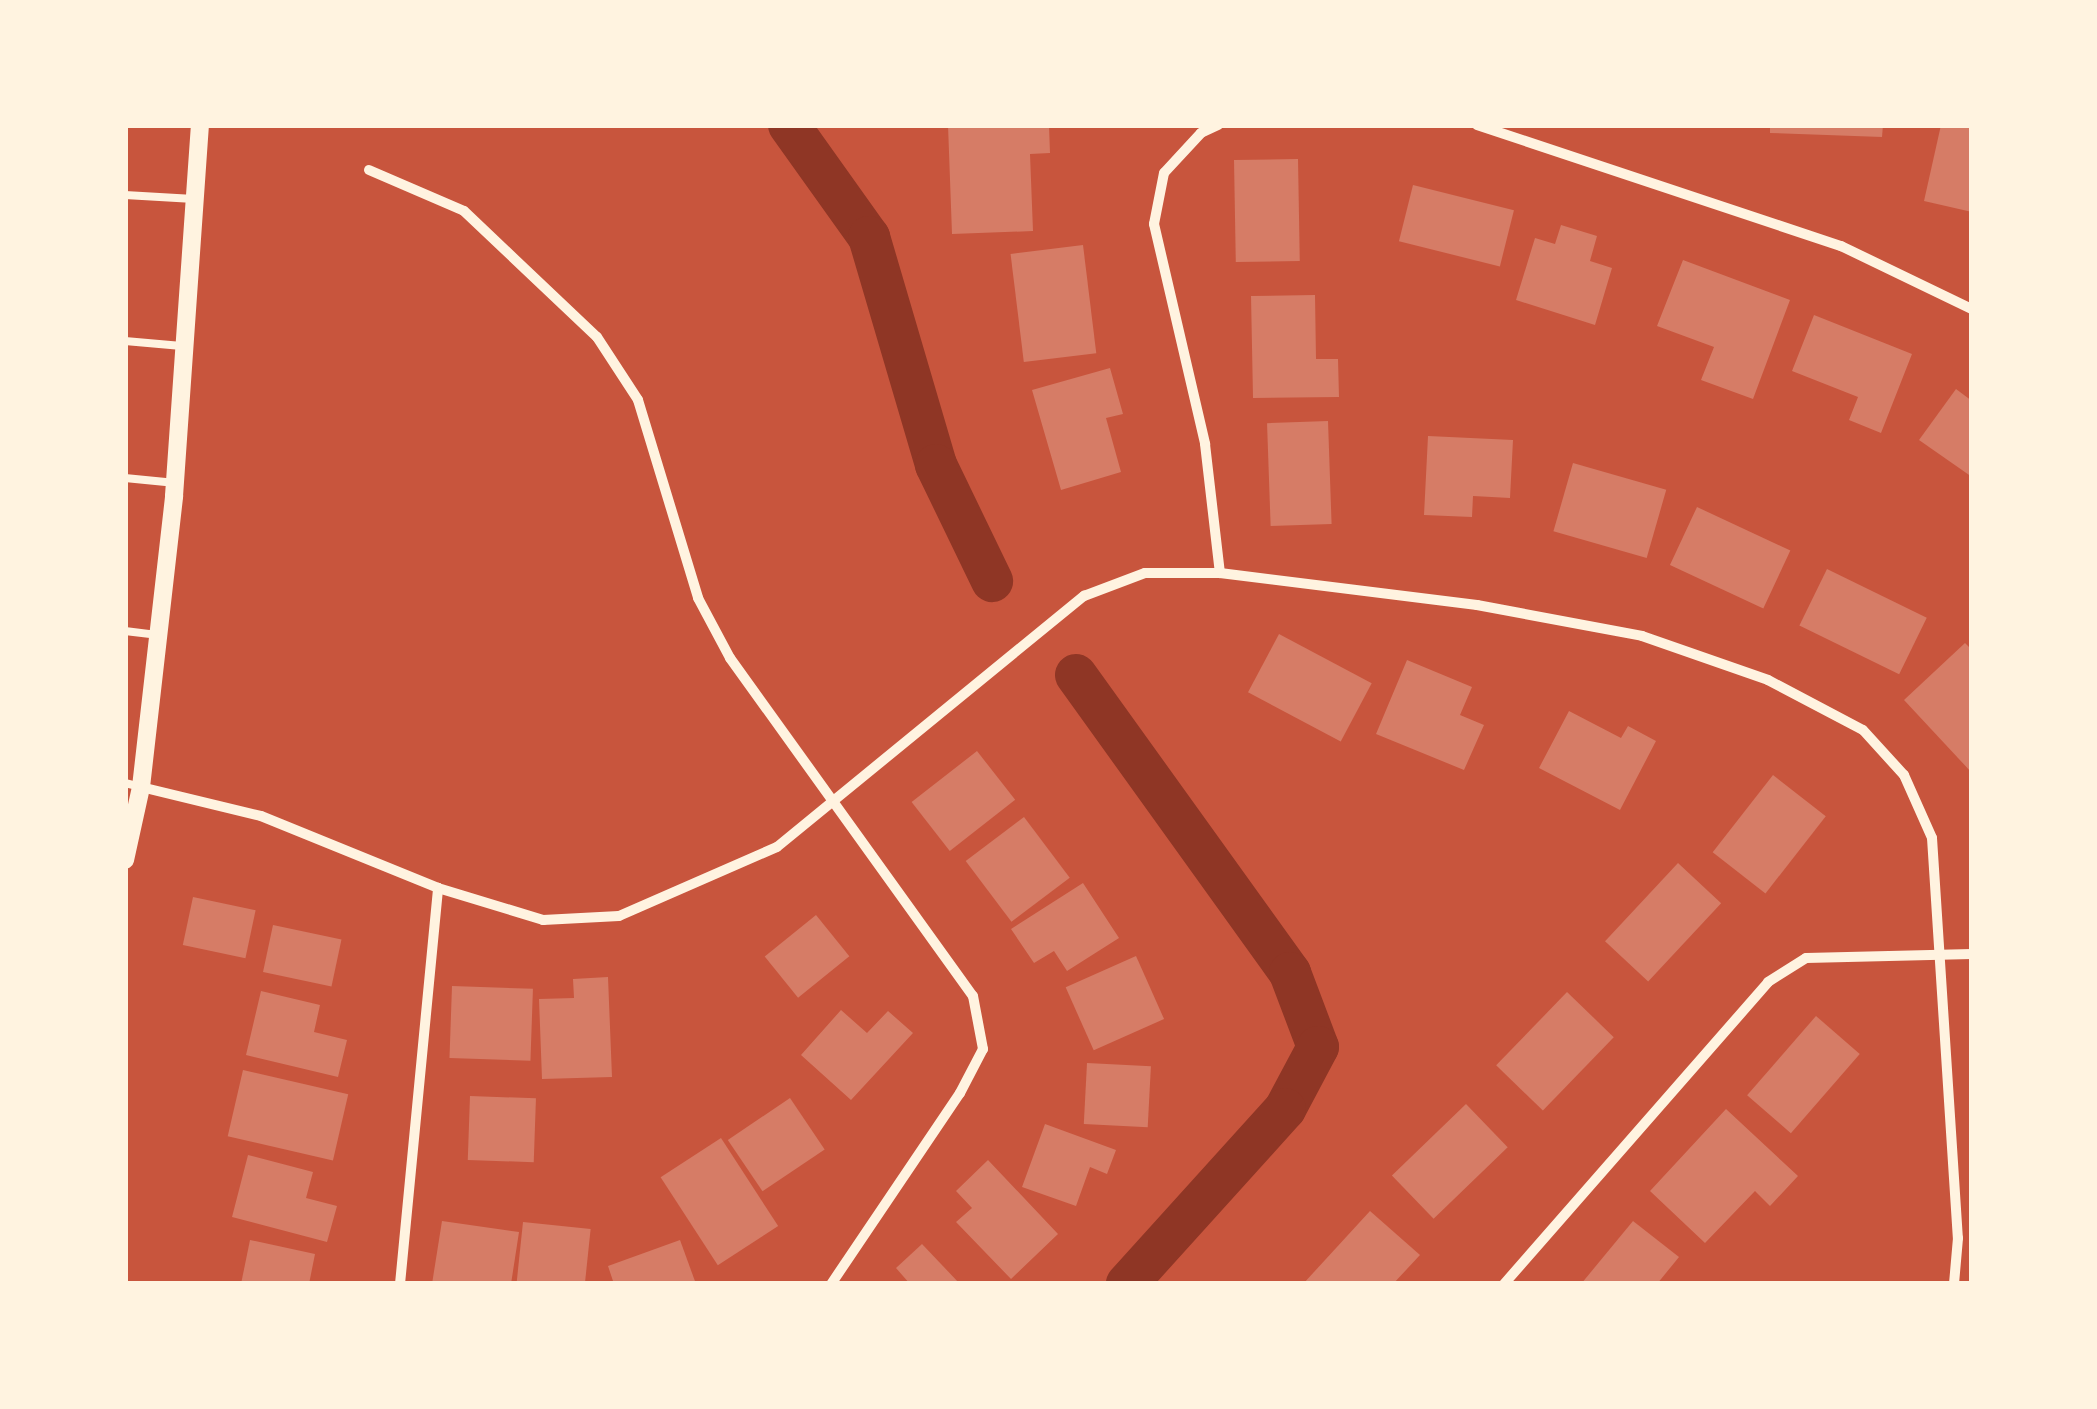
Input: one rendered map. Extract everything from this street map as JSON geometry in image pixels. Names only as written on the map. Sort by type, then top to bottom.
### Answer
[{"type":"street","points":[[125,860],[176,483],[199,199],[200,125]]},
{"type":"street","points":[[1218,125],[1201,133],[1164,173],[1154,224],[1205,444],[1220,573]]},
{"type":"street","points":[[1476,125],[1841,246],[1972,309]]},
{"type":"street","points":[[368,170],[464,211],[597,337],[638,400],[698,598],[730,658],[974,996],[983,1048],[960,1093],[831,1284]]},
{"type":"street","points":[[133,785],[261,816],[438,888],[543,920],[619,916],[777,847],[1084,596],[1144,573],[1220,573],[1477,605],[1642,636],[1768,680],[1863,730],[1904,775],[1932,838],[1958,1238],[1954,1284]]},
{"type":"street","points":[[400,1284],[438,888]]},
{"type":"street","points":[[1504,1284],[1768,982],[1806,958],[1972,954]]},
{"type":"lane","points":[[125,194],[199,199]]},
{"type":"lane","points":[[125,341],[187,347]]},
{"type":"lane","points":[[125,478],[176,483]]},
{"type":"lane","points":[[125,632],[158,636]]},
{"type":"building","points":[[948,125],[1049,125],[1050,153],[1030,154],[1033,231],[952,234]]},
{"type":"building","points":[[1770,125],[1883,125],[1882,137],[1770,133]]},
{"type":"building","points":[[1941,125],[1972,125],[1972,212],[1924,201]]},
{"type":"building","points":[[1298,159],[1300,261],[1236,262],[1234,160]]},
{"type":"building","points":[[1413,185],[1514,210],[1500,266],[1399,241]]},
{"type":"building","points":[[1561,225],[1597,236],[1590,261],[1612,268],[1595,325],[1516,300],[1535,238],[1555,244]]},
{"type":"building","points":[[1083,245],[1096,353],[1024,362],[1011,254]]},
{"type":"building","points":[[1683,260],[1790,300],[1753,399],[1701,380],[1714,347],[1657,326]]},
{"type":"building","points":[[1315,295],[1316,359],[1338,359],[1339,397],[1253,398],[1251,296]]},
{"type":"building","points":[[1814,315],[1912,354],[1881,433],[1849,420],[1858,397],[1792,371]]},
{"type":"building","points":[[1110,368],[1123,414],[1106,418],[1121,472],[1061,490],[1032,390]]},
{"type":"building","points":[[1956,389],[1972,401],[1972,477],[1919,440]]},
{"type":"building","points":[[1328,421],[1332,524],[1271,526],[1267,423]]},
{"type":"building","points":[[1428,436],[1513,440],[1510,498],[1473,496],[1472,517],[1424,515]]},
{"type":"building","points":[[1573,463],[1666,490],[1647,558],[1553,531]]},
{"type":"building","points":[[1697,507],[1790,551],[1763,609],[1670,565]]},
{"type":"building","points":[[1827,569],[1927,618],[1899,674],[1799,626]]},
{"type":"building","points":[[1279,634],[1372,683],[1341,742],[1248,692]]},
{"type":"building","points":[[1965,643],[1972,650],[1972,773],[1904,700]]},
{"type":"building","points":[[1407,660],[1472,687],[1460,715],[1484,725],[1464,770],[1376,734]]},
{"type":"building","points":[[1569,711],[1621,738],[1628,726],[1656,741],[1620,810],[1539,768]]},
{"type":"building","points":[[977,751],[1015,800],[950,851],[912,802]]},
{"type":"building","points":[[1773,775],[1826,816],[1765,893],[1713,852]]},
{"type":"building","points":[[1024,817],[1070,878],[1011,922],[966,861]]},
{"type":"building","points":[[1678,863],[1721,903],[1648,981],[1605,941]]},
{"type":"building","points":[[1083,883],[1119,938],[1067,971],[1054,951],[1034,963],[1011,929]]},
{"type":"building","points":[[193,897],[256,910],[245,958],[183,945]]},
{"type":"building","points":[[816,915],[849,956],[798,998],[765,957]]},
{"type":"building","points":[[273,925],[341,940],[331,987],[263,972]]},
{"type":"building","points":[[1136,956],[1164,1019],[1094,1050],[1066,987]]},
{"type":"building","points":[[608,977],[612,1077],[542,1079],[539,999],[574,998],[573,979]]},
{"type":"building","points":[[452,986],[533,989],[530,1061],[449,1058]]},
{"type":"building","points":[[261,991],[320,1005],[314,1032],[347,1040],[338,1077],[246,1055]]},
{"type":"building","points":[[1567,992],[1614,1037],[1543,1111],[1496,1065]]},
{"type":"building","points":[[841,1010],[867,1033],[888,1011],[913,1033],[851,1100],[801,1055]]},
{"type":"building","points":[[1816,1016],[1860,1054],[1791,1133],[1747,1095]]},
{"type":"building","points":[[1087,1063],[1151,1066],[1148,1127],[1084,1124]]},
{"type":"building","points":[[243,1070],[348,1094],[333,1161],[228,1136]]},
{"type":"building","points":[[470,1096],[536,1098],[534,1162],[468,1160]]},
{"type":"building","points":[[790,1098],[825,1149],[762,1191],[728,1140]]},
{"type":"building","points":[[1466,1104],[1508,1147],[1434,1219],[1392,1176]]},
{"type":"building","points":[[1726,1109],[1798,1176],[1770,1206],[1755,1191],[1705,1243],[1650,1191]]},
{"type":"building","points":[[1045,1124],[1116,1150],[1107,1174],[1090,1167],[1076,1206],[1022,1187]]},
{"type":"building","points":[[721,1138],[778,1226],[718,1265],[661,1177]]},
{"type":"building","points":[[248,1155],[313,1172],[306,1198],[337,1206],[327,1242],[232,1217]]},
{"type":"building","points":[[988,1160],[1058,1234],[1011,1279],[956,1222],[972,1208],[956,1191]]},
{"type":"building","points":[[1370,1211],[1420,1255],[1393,1284],[1303,1284]]},
{"type":"building","points":[[442,1221],[519,1232],[511,1284],[432,1284]]},
{"type":"building","points":[[1633,1221],[1679,1257],[1657,1284],[1581,1284]]},
{"type":"building","points":[[523,1222],[591,1229],[585,1284],[517,1284]]},
{"type":"building","points":[[250,1240],[315,1254],[309,1284],[241,1284]]},
{"type":"building","points":[[680,1240],[696,1284],[614,1284],[608,1266]]},
{"type":"building","points":[[922,1244],[960,1284],[910,1284],[896,1268]]},
{"type":"waterway","points":[[789,125],[869,237],[936,465],[992,581]]},
{"type":"waterway","points":[[1076,675],[1290,973],[1318,1047],[1285,1109],[1127,1284]]}]
